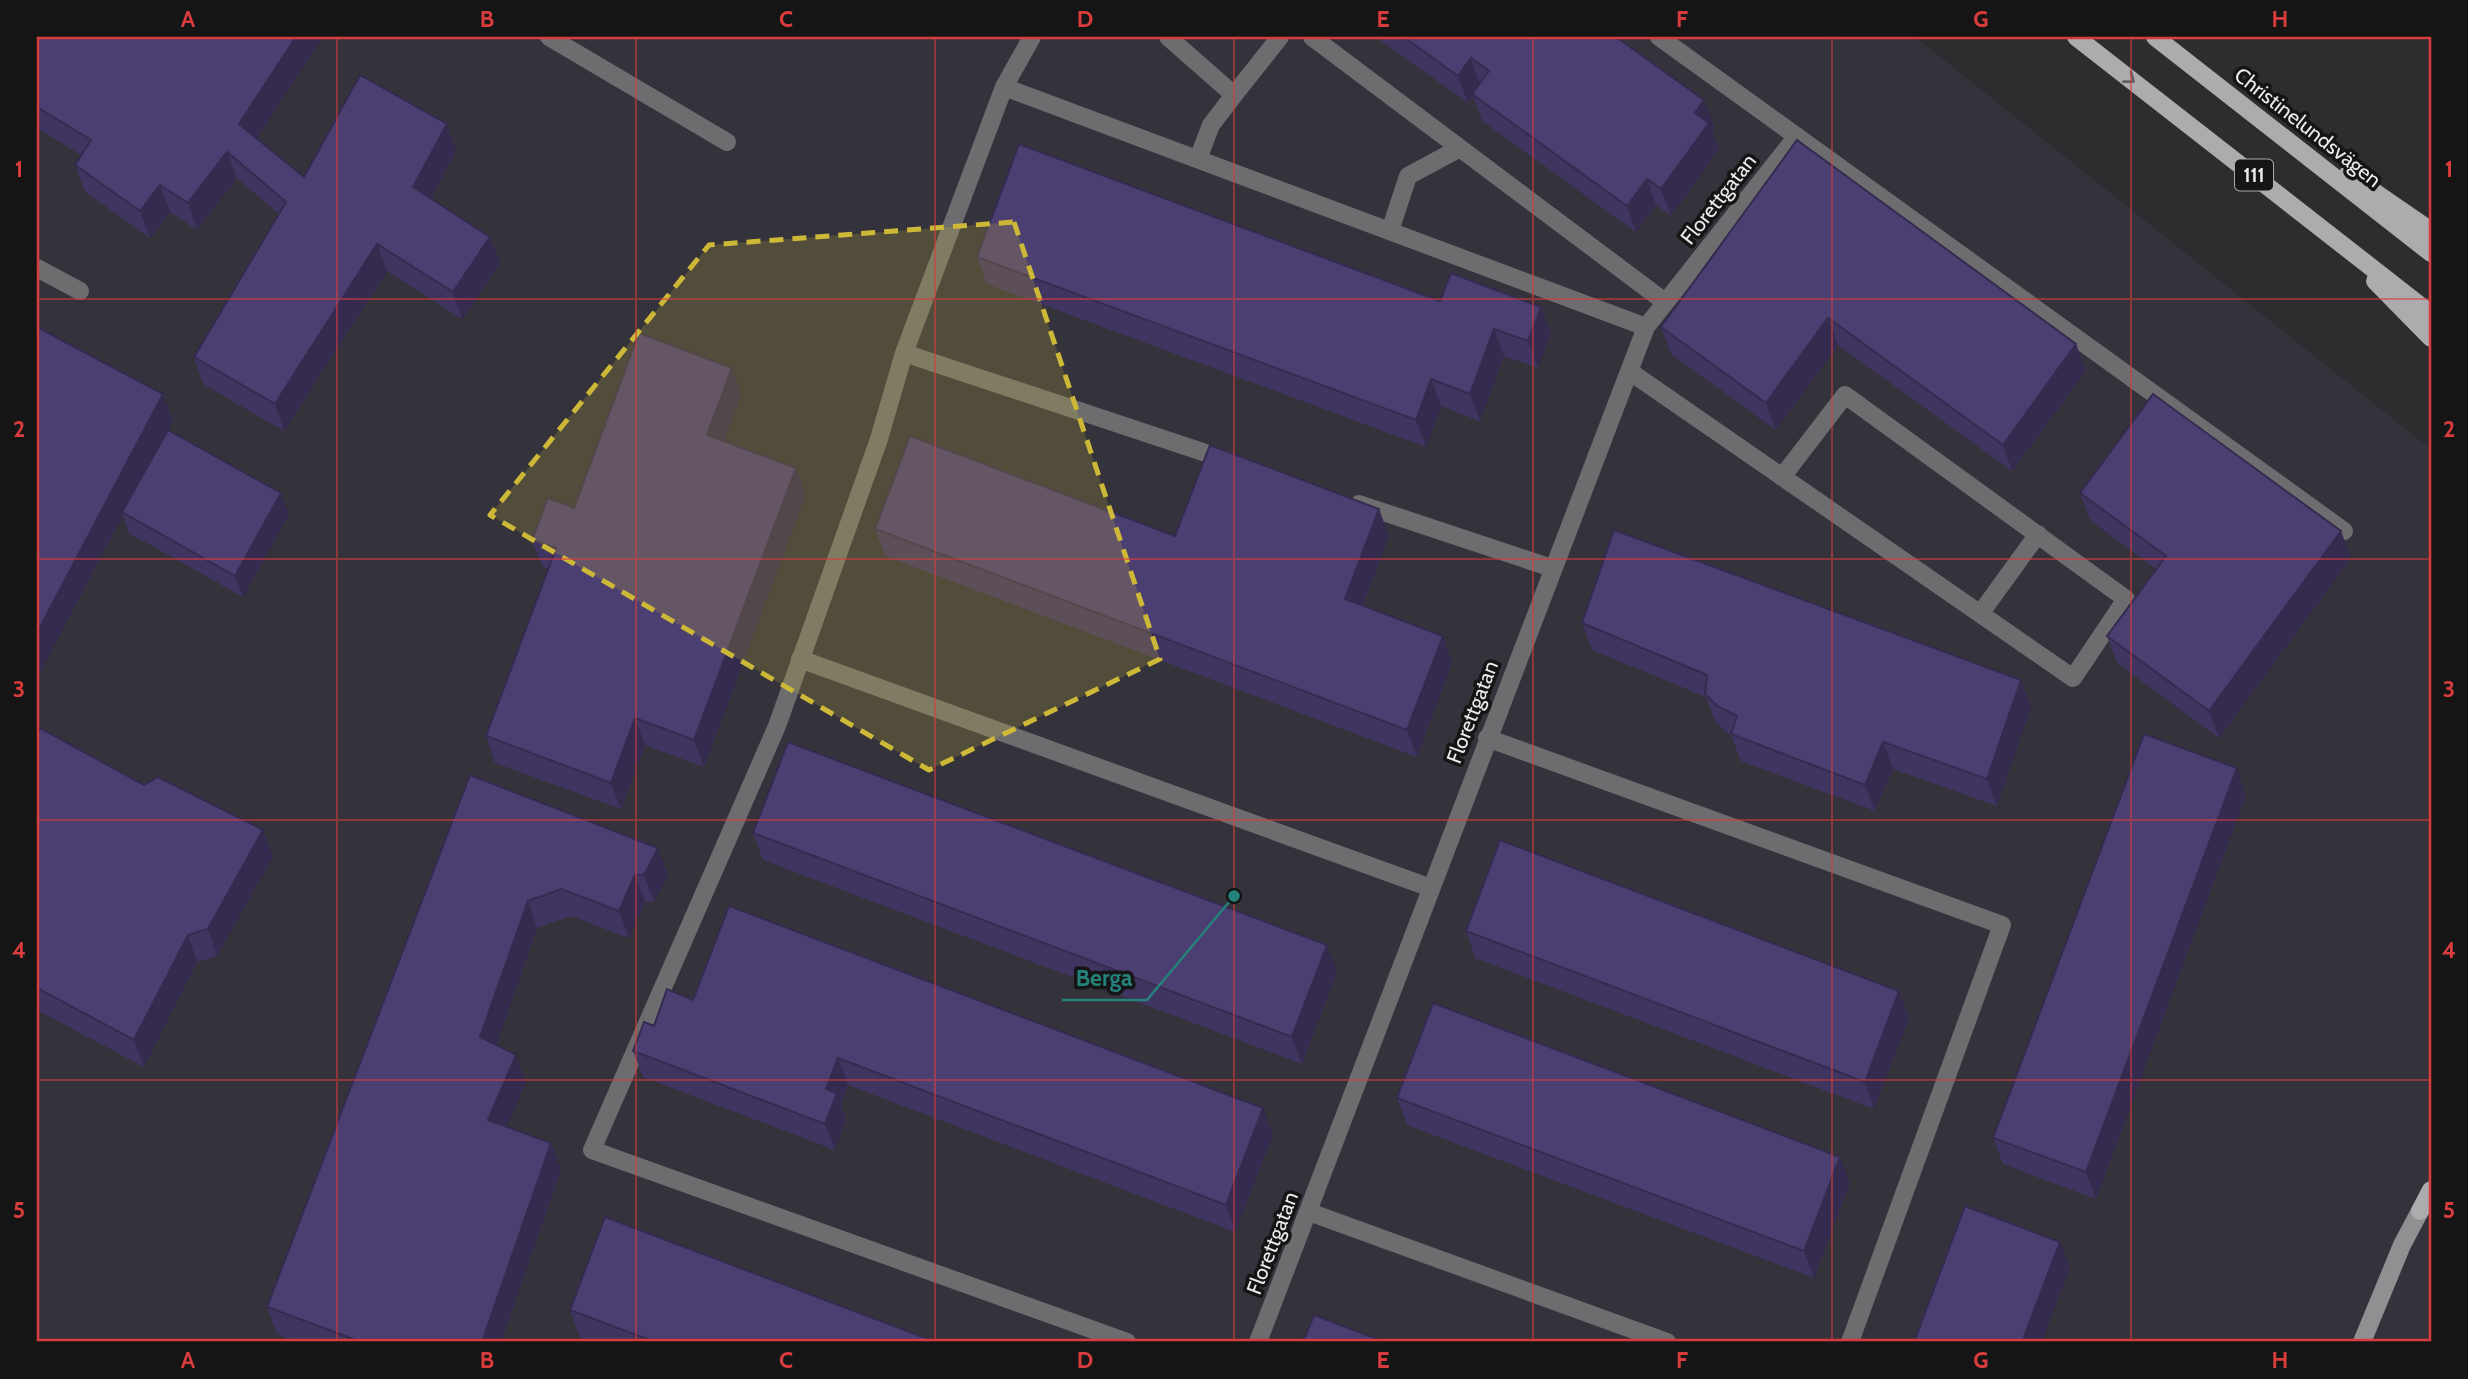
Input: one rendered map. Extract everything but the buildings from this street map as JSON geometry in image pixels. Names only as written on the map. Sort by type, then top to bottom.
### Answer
[{"type":"main road","name":"111","points":[[2076,37],[2431,314]]},
{"type":"main road","name":"Christinelundsvägen","points":[[2155,37],[2431,253]]},
{"type":"main road","points":[[2213,82],[2431,231]]},
{"type":"main road","points":[[2318,225],[2431,338]]},
{"type":"main road","points":[[2420,1211],[2431,1189]]},
{"type":"street","points":[[549,37],[727,142]]},
{"type":"street","points":[[1032,37],[1004,87],[904,353],[879,439],[777,726],[592,1150],[1126,1342]]},
{"type":"street","points":[[1168,37],[1234,95]]},
{"type":"street","points":[[1198,159],[1211,125],[1280,37]]},
{"type":"street","points":[[1312,37],[1665,302]]},
{"type":"street","points":[[1659,37],[2344,531]]},
{"type":"street","points":[[1004,87],[1646,327]]},
{"type":"street","name":"Florettgatan","points":[[1258,1342],[1646,327],[1797,136]]},
{"type":"street","points":[[1390,231],[1408,176],[1460,148]]},
{"type":"street","points":[[37,268],[80,291]]},
{"type":"street","points":[[904,353],[1248,467]]},
{"type":"street","points":[[1629,371],[1782,477],[1980,614],[2073,678],[2126,599],[1845,395],[1782,477]]},
{"type":"street","points":[[1340,498],[1552,568]]},
{"type":"street","points":[[1980,614],[2038,534]]},
{"type":"street","points":[[800,659],[1431,888]]},
{"type":"street","points":[[1487,738],[2002,925],[1850,1342]]},
{"type":"street","points":[[2362,1342],[2402,1245],[2420,1211]]},
{"type":"street","points":[[1309,1212],[1667,1342]]},
{"type":"highlighted area","points":[[1014,222],[1160,659],[929,770],[490,515],[709,245]]},
{"type":"shaded area","points":[[37,37],[1915,37],[2431,449],[2431,1342],[37,1342]]},
{"type":"place","name":"Berga","points":[[1234,896]]}]
